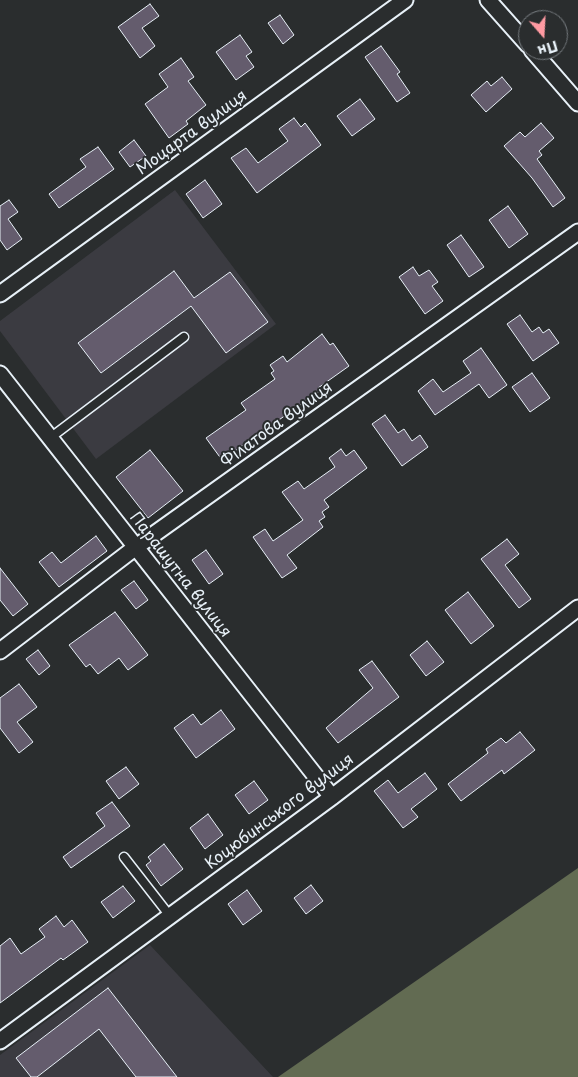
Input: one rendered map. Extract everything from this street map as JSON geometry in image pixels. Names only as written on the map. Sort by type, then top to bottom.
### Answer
[{"type":"street","name":"Моцарта вулиця","points":[[0,294],[405,0]]},
{"type":"street","points":[[488,0],[518,34]]},
{"type":"street","points":[[541,60],[578,103]]},
{"type":"street","name":"Філатова вулиця","points":[[0,651],[136,547],[578,232]]},
{"type":"street","name":"Парашутна вулиця","points":[[0,374],[332,797]]},
{"type":"street","name":"Коцюбинського вулиця","points":[[0,1041],[332,797],[578,608]]},
{"type":"lane","points":[[50,438],[184,337]]},
{"type":"lane","points":[[124,858],[170,916]]},
{"type":"shaded area","points":[[175,190],[276,324],[96,459],[0,331],[0,321]]},
{"type":"shaded area","points":[[150,945],[273,1077],[0,1077],[0,1055]]},
{"type":"green space","points":[[578,868],[578,1077],[278,1077]]},
{"type":"building","points":[[150,4],[159,16],[142,28],[155,46],[140,58],[118,27]]},
{"type":"building","points":[[280,15],[294,35],[283,44],[268,23]]},
{"type":"building","points":[[240,35],[252,52],[246,56],[254,67],[236,80],[216,52]]},
{"type":"building","points":[[381,46],[400,72],[397,74],[410,93],[397,102],[365,57]]},
{"type":"building","points":[[181,58],[194,77],[188,81],[206,105],[186,121],[188,124],[169,138],[145,104],[168,87],[159,74]]},
{"type":"building","points":[[502,77],[512,89],[486,112],[471,95],[487,81],[491,86]]},
{"type":"building","points":[[360,99],[375,119],[352,136],[337,116]]},
{"type":"building","points":[[294,118],[301,127],[305,123],[321,145],[257,193],[231,158],[246,148],[258,163],[288,141],[279,129]]},
{"type":"building","points":[[541,123],[554,138],[539,151],[542,155],[537,159],[565,198],[553,207],[532,178],[504,146],[520,132],[525,137]]},
{"type":"building","points":[[134,140],[146,156],[130,167],[119,152]]},
{"type":"building","points":[[98,147],[114,169],[59,208],[49,194],[86,167],[80,159]]},
{"type":"building","points":[[205,180],[222,204],[203,218],[186,194]]},
{"type":"building","points":[[9,200],[18,212],[8,219],[22,239],[7,250],[0,240],[0,206]]},
{"type":"building","points":[[508,206],[528,234],[509,248],[489,220]]},
{"type":"building","points":[[461,235],[484,267],[469,277],[447,245]]},
{"type":"building","points":[[413,267],[419,276],[429,270],[438,282],[432,286],[443,301],[425,314],[399,277]]},
{"type":"building","points":[[174,271],[194,298],[230,272],[268,322],[226,353],[191,306],[101,373],[78,343]]},
{"type":"building","points":[[520,315],[532,332],[539,327],[543,333],[549,329],[559,343],[533,361],[507,324]]},
{"type":"building","points":[[322,334],[330,345],[333,343],[349,366],[318,388],[320,391],[222,460],[206,438],[246,410],[241,403],[275,379],[271,373],[274,371],[270,365],[283,356],[287,362]]},
{"type":"building","points":[[481,348],[507,385],[489,398],[479,384],[435,415],[418,391],[433,379],[443,392],[471,373],[463,361]]},
{"type":"building","points":[[532,373],[550,398],[530,412],[512,387]]},
{"type":"building","points":[[385,415],[398,433],[404,429],[412,441],[420,435],[428,447],[402,466],[372,424]]},
{"type":"building","points":[[341,449],[346,456],[354,450],[367,468],[324,500],[329,507],[322,512],[325,517],[319,521],[323,527],[287,555],[297,568],[282,578],[253,537],[265,529],[273,541],[303,520],[282,492],[298,481],[304,489],[335,467],[329,458]]},
{"type":"building","points":[[150,450],[183,491],[148,518],[116,477]]},
{"type":"building","points":[[96,536],[107,551],[59,587],[39,562],[52,552],[61,563]]},
{"type":"building","points":[[507,539],[519,554],[505,565],[531,599],[519,608],[481,559]]},
{"type":"building","points":[[206,550],[223,574],[209,584],[192,560]]},
{"type":"building","points":[[0,568],[28,604],[13,616],[0,600]]},
{"type":"building","points":[[134,581],[148,600],[136,609],[121,590]]},
{"type":"building","points":[[468,592],[494,626],[471,644],[445,610]]},
{"type":"building","points":[[115,612],[148,655],[128,670],[119,658],[98,674],[90,664],[86,667],[69,645]]},
{"type":"building","points":[[427,641],[444,662],[426,676],[410,655]]},
{"type":"building","points":[[38,650],[50,666],[39,675],[26,659]]},
{"type":"building","points":[[372,661],[399,697],[338,743],[326,728],[373,688],[359,670]]},
{"type":"building","points":[[19,684],[37,707],[17,722],[33,742],[19,753],[0,728],[0,698]]},
{"type":"building","points":[[221,710],[235,729],[196,758],[174,728],[193,714],[201,725]]},
{"type":"building","points":[[520,732],[535,750],[504,774],[502,770],[461,801],[448,784],[488,753],[486,749],[501,738],[506,743]]},
{"type":"building","points":[[126,767],[139,784],[119,799],[106,781]]},
{"type":"building","points":[[425,773],[437,789],[411,809],[418,817],[403,828],[374,791],[388,780],[398,793]]},
{"type":"building","points":[[254,781],[268,800],[249,814],[235,795]]},
{"type":"building","points":[[112,802],[130,826],[71,868],[63,857],[105,826],[96,813]]},
{"type":"building","points":[[208,814],[223,835],[205,849],[190,828]]},
{"type":"building","points":[[164,844],[183,869],[161,886],[146,865],[151,861],[148,857]]},
{"type":"building","points":[[311,885],[323,901],[306,914],[294,898]]},
{"type":"building","points":[[123,886],[135,901],[113,918],[101,902]]},
{"type":"building","points":[[247,890],[262,911],[243,925],[228,904]]},
{"type":"building","points":[[56,916],[64,927],[72,920],[88,942],[63,960],[61,958],[0,1003],[0,946],[10,938],[21,954],[45,937],[39,929]]},
{"type":"building","points":[[108,988],[177,1077],[136,1077],[99,1029],[37,1077],[31,1077],[16,1058]]}]
